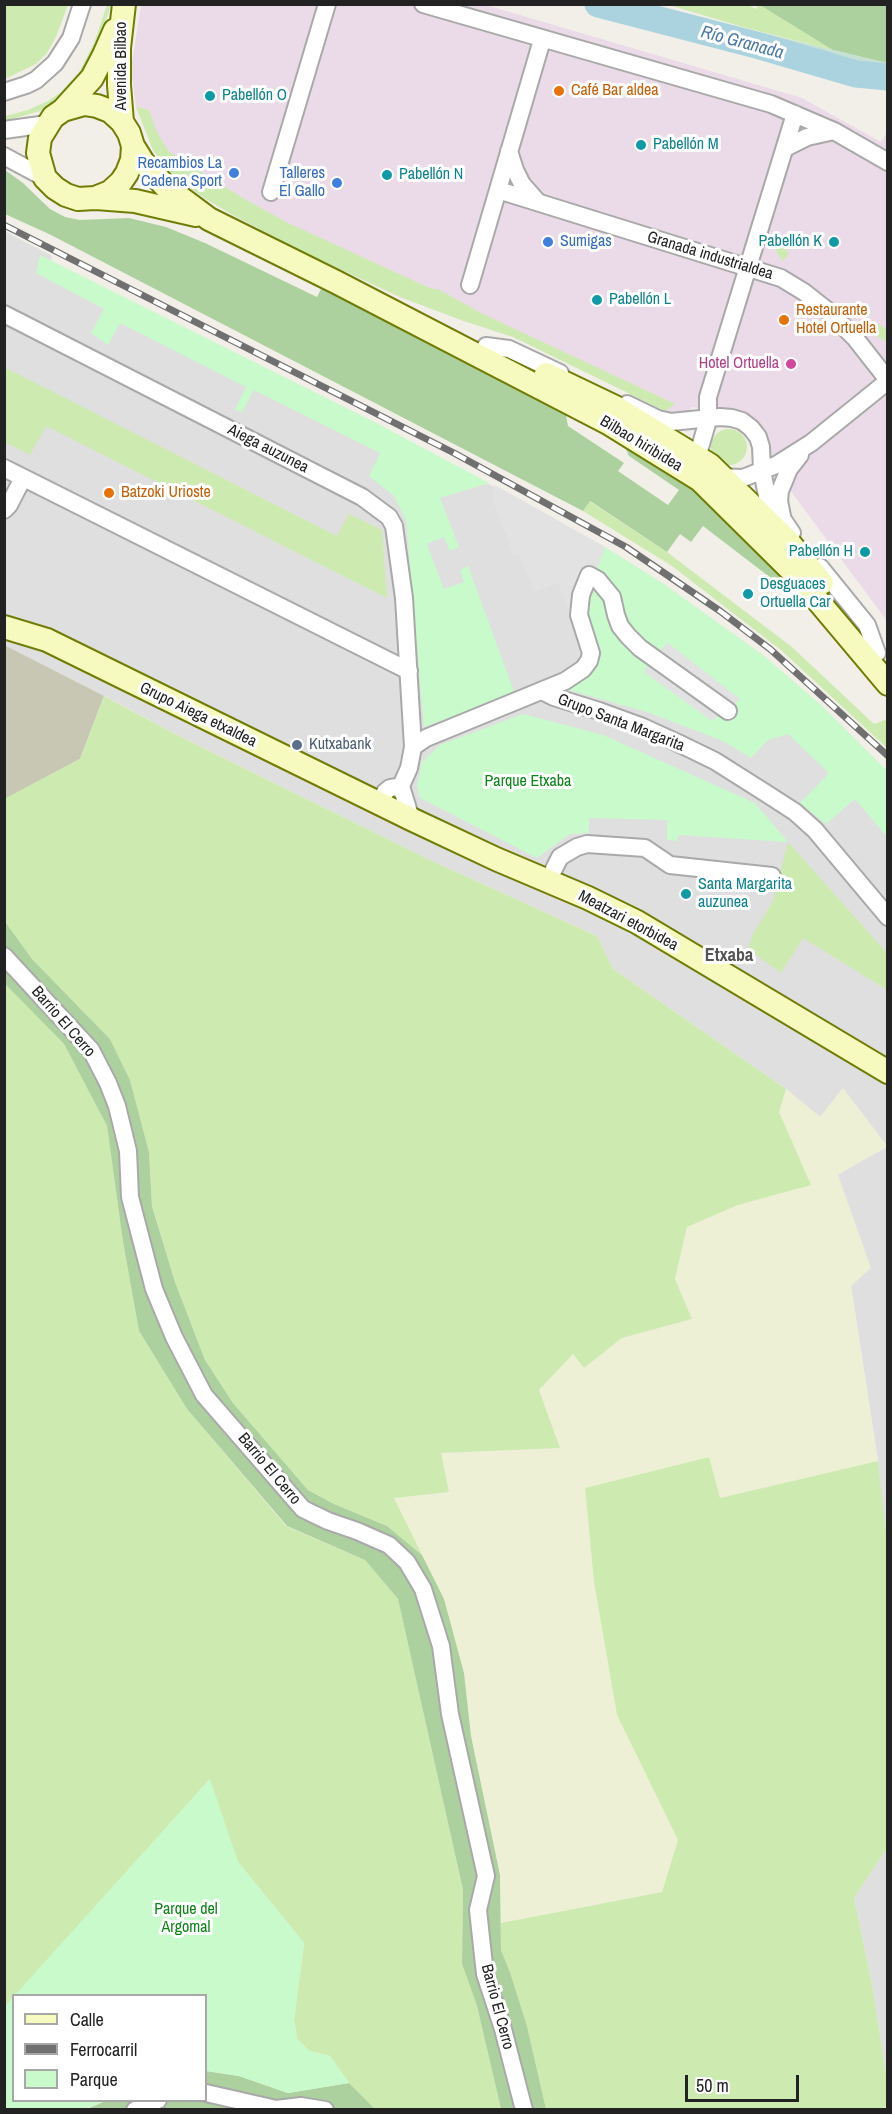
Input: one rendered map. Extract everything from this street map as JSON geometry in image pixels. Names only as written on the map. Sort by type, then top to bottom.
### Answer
[{"type":"street","points":[[4,92],[26,86],[43,75],[55,63],[71,38],[82,4]]},
{"type":"street","points":[[271,192],[327,4]]},
{"type":"street","points":[[423,4],[771,104],[834,131],[888,162]]},
{"type":"street","name":"Avenida Bilbao","points":[[55,117],[92,78],[105,55],[124,7]]},
{"type":"street","name":"Avenida Bilbao","points":[[122,122],[119,48],[124,7]]},
{"type":"street","points":[[470,285],[542,39]]},
{"type":"street","points":[[4,130],[55,117],[76,105],[97,106],[110,111],[122,122],[143,162],[166,187],[209,219]]},
{"type":"street","points":[[795,114],[710,390],[708,420],[699,451],[712,470],[715,483],[791,560],[798,577]]},
{"type":"street","points":[[45,178],[38,153],[40,138],[55,117]]},
{"type":"street","points":[[785,148],[807,137],[834,131]]},
{"type":"street","points":[[95,198],[110,192],[122,182],[132,160],[133,146]]},
{"type":"street","points":[[509,151],[522,184],[538,202]]},
{"type":"street","points":[[4,156],[45,178],[66,195],[78,199],[135,201],[209,219]]},
{"type":"street","name":"Granada industrialdea","points":[[498,189],[781,278],[828,311],[855,338],[888,380],[811,443]]},
{"type":"street","name":"Bilbao hiribidea","points":[[209,219],[608,423],[700,480],[798,577],[888,684]]},
{"type":"street","name":"Bilbao hiribidea","points":[[336,282],[486,346],[615,407],[712,470],[787,540],[882,660]]},
{"type":"street","name":"Aiega auzunea","points":[[4,314],[362,497],[384,512],[394,526],[404,598],[413,747],[409,768],[397,801]]},
{"type":"street","points":[[486,346],[508,349],[658,419],[671,422],[732,418],[751,428],[758,437],[767,496],[784,524],[867,625],[882,660]]},
{"type":"street","points":[[671,422],[691,415],[710,390]]},
{"type":"street","points":[[575,406],[609,416],[649,437],[691,466],[743,478],[776,465],[811,443]]},
{"type":"street","points":[[784,524],[779,501],[780,491],[789,468],[811,443]]},
{"type":"street","points":[[4,468],[409,670]]},
{"type":"street","points":[[4,510],[23,478]]},
{"type":"street","points":[[413,747],[426,738],[542,691],[574,676],[583,669],[591,653],[579,615],[581,595],[589,575],[598,580],[612,597],[620,626],[640,648],[728,711]]},
{"type":"street","name":"Grupo Aiega etxaldea","points":[[4,627],[46,640],[359,793],[397,801]]},
{"type":"street","name":"Grupo Santa Margarita","points":[[542,691],[632,723],[678,743],[715,762],[795,812],[815,830],[888,917]]},
{"type":"street","name":"Meatzari etorbidea","points":[[397,801],[548,881],[637,922],[888,1072]]},
{"type":"street","points":[[548,881],[560,857],[587,844],[645,848],[670,865],[772,876]]},
{"type":"street","name":"Barrio El Cerro","points":[[4,956],[91,1050],[108,1083],[117,1106],[128,1150],[130,1197],[154,1289],[174,1338],[204,1395],[303,1509],[389,1545],[407,1562],[423,1589],[441,1646],[450,1714],[486,1876],[478,1910],[485,1974],[503,2029],[524,2109]]},
{"type":"street","points":[[207,2093],[276,2109],[301,2106],[325,2109]]},
{"type":"street","points":[[135,2109],[153,2102]]},
{"type":"shaded area","points":[[141,5],[486,5],[802,98],[881,142],[887,132],[887,621],[767,459],[765,443],[716,412],[692,407],[686,414],[678,416],[513,337],[400,297],[303,252],[233,215],[204,198],[169,172],[153,150],[136,107],[131,69]]},
{"type":"shaded area","points":[[594,5],[647,5],[887,63],[887,89],[735,50]]},
{"type":"shaded area","points":[[4,231],[52,256],[51,261],[376,423],[605,547],[665,585],[764,656],[823,707],[887,771],[887,1146],[843,1089],[820,1117],[786,1089],[613,969],[597,936],[430,860],[181,737],[105,696],[5,799]]},
{"type":"shaded area","points":[[495,485],[605,547],[589,590],[572,618],[558,583],[534,592],[519,554],[514,556],[492,499]]},
{"type":"shaded area","points":[[668,643],[740,699],[712,721],[644,672],[653,657]]},
{"type":"shaded area","points":[[4,645],[104,696],[80,759],[5,799]]},
{"type":"shaded area","points":[[843,1088],[887,1146],[838,1175],[871,1268],[851,1286],[878,1461],[720,1498],[709,1457],[585,1488],[594,1582],[617,1715],[678,1839],[662,1892],[501,1923],[500,1875],[471,1736],[464,1673],[394,1498],[449,1492],[441,1453],[560,1448],[539,1390],[573,1354],[584,1368],[622,1338],[692,1319],[675,1279],[687,1227],[738,1205],[779,1112],[786,1089],[820,1117]]},
{"type":"shaded area","points":[[887,1147],[887,1550],[878,1461],[851,1286],[838,1174]]},
{"type":"shaded area","points":[[887,1848],[887,2080],[872,1984],[854,1898]]},
{"type":"green space","points":[[5,4],[68,5],[56,37],[47,53],[36,64],[5,79]]},
{"type":"green space","points":[[107,5],[111,5],[98,45],[88,66],[64,95],[40,111],[5,121],[5,116],[28,110],[48,101],[61,92],[79,72],[94,43]]},
{"type":"green space","points":[[669,5],[748,5],[756,9],[758,5],[774,5],[838,45],[833,50],[746,28]]},
{"type":"green space","points":[[760,5],[887,5],[887,63],[833,50]]},
{"type":"green space","points":[[136,107],[149,110],[156,130],[168,151],[286,222],[432,289],[438,289],[481,313],[675,404],[665,411],[513,337],[400,297],[303,252],[233,215],[204,198],[169,172],[153,150]]},
{"type":"green space","points":[[5,170],[23,183],[50,209],[65,217],[80,220],[129,218],[166,227],[205,243],[317,297],[327,277],[563,400],[568,426],[624,463],[618,471],[668,505],[679,490],[629,456],[624,444],[675,474],[706,500],[787,580],[780,585],[703,526],[691,542],[680,534],[667,552],[590,501],[583,511],[51,235],[5,214]]},
{"type":"green space","points":[[775,232],[789,254],[783,261],[770,235]]},
{"type":"green space","points":[[40,255],[376,423],[489,483],[440,498],[459,547],[450,551],[444,537],[427,544],[444,589],[464,582],[460,570],[468,566],[515,694],[424,727],[406,520],[394,496],[369,476],[380,453],[254,390],[242,412],[235,410],[246,387],[120,323],[108,345],[91,333],[104,309],[36,273]]},
{"type":"green space","points":[[876,322],[887,330],[887,342],[869,329]]},
{"type":"green space","points":[[4,367],[337,536],[349,514],[382,530],[387,598],[46,426],[30,455],[5,442]]},
{"type":"green space","points":[[729,429],[742,434],[747,447],[742,460],[729,465],[716,460],[711,447],[716,434]]},
{"type":"green space","points":[[589,501],[667,552],[792,647],[874,724],[887,719],[887,748],[782,651],[672,566],[583,511]]},
{"type":"green space","points":[[605,547],[665,585],[764,656],[823,707],[887,771],[887,837],[855,799],[826,824],[800,803],[829,773],[788,734],[768,740],[751,758],[723,741],[647,712],[569,690],[586,678],[598,659],[596,642],[585,608],[589,590]]},
{"type":"green space","points":[[104,696],[181,737],[430,860],[597,936],[613,969],[786,1089],[779,1112],[811,1185],[738,1205],[687,1227],[675,1279],[692,1319],[622,1338],[584,1368],[573,1354],[539,1390],[560,1448],[441,1453],[449,1492],[394,1498],[422,1555],[387,1526],[334,1504],[308,1490],[233,1403],[205,1360],[175,1282],[152,1205],[149,1152],[130,1080],[110,1039],[32,959],[6,923],[4,799],[80,759]]},
{"type":"green space","name":"Parque Etxaba","points":[[523,714],[603,735],[755,803],[788,842],[678,835],[677,841],[667,840],[667,820],[589,818],[589,833],[570,834],[537,858],[420,798],[417,786],[422,762],[440,745]]},
{"type":"green space","points":[[788,842],[887,953],[887,990],[803,938],[781,973],[748,949],[753,934],[773,901]]},
{"type":"green space","points":[[4,918],[32,959],[110,1039],[130,1080],[149,1152],[152,1206],[175,1282],[205,1360],[233,1403],[308,1490],[334,1504],[387,1526],[422,1555],[444,1599],[464,1673],[471,1736],[500,1875],[501,1950],[527,2026],[546,2109],[501,2109],[477,2006],[462,1964],[463,1890],[398,1599],[365,1560],[287,1526],[187,1409],[139,1331],[123,1242],[107,1126],[64,1044],[5,984]]},
{"type":"green space","points":[[5,984],[64,1044],[107,1126],[123,1242],[139,1331],[187,1409],[286,1526],[365,1560],[398,1599],[463,1890],[462,1964],[477,2006],[501,2109],[375,2109],[349,2083],[330,2056],[309,2051],[297,2039],[294,2020],[304,1943],[238,1862],[209,1780],[17,1994],[12,1994],[12,1999],[5,2007]]},
{"type":"green space","points":[[709,1457],[720,1498],[878,1461],[888,1550],[887,1848],[854,1898],[872,1984],[887,2080],[887,2105],[883,2110],[546,2109],[527,2026],[501,1950],[501,1923],[662,1892],[678,1840],[617,1715],[594,1582],[585,1488]]},
{"type":"green space","name":"Parque del Argomal","points":[[210,1779],[238,1862],[304,1943],[294,2020],[297,2039],[310,2051],[330,2056],[349,2083],[288,2093],[239,2076],[207,2071],[207,1994],[16,1994]]},
{"type":"green space","points":[[12,1998],[12,2102],[102,2102],[85,2109],[5,2109],[5,2007]]},
{"type":"green space","points":[[207,2071],[239,2076],[288,2093],[349,2083],[375,2109],[85,2110],[103,2102],[207,2102]]},
{"type":"waterway","name":"Río Granada","points":[[598,4],[760,46],[856,74],[888,77]]},
{"type":"railway","points":[[4,225],[454,453],[626,547],[720,611],[770,649],[888,756]]},
{"type":"place","name":"Café Bar aldea","points":[[559,91]]},
{"type":"place","name":"Pabellón O","points":[[210,96]]},
{"type":"place","name":"Pabellón M","points":[[641,145]]},
{"type":"place","name":"Recambios La Cadena Sport","points":[[234,173]]},
{"type":"place","name":"Pabellón N","points":[[387,175]]},
{"type":"place","name":"Talleres El Gallo","points":[[337,183]]},
{"type":"place","name":"Sumigas","points":[[548,242]]},
{"type":"place","name":"Pabellón K","points":[[834,242]]},
{"type":"place","name":"Pabellón L","points":[[597,300]]},
{"type":"place","name":"Restaurante Hotel Ortuella","points":[[784,320]]},
{"type":"place","name":"Hotel Ortuella","points":[[791,364]]},
{"type":"place","name":"Batzoki Urioste","points":[[109,493]]},
{"type":"place","name":"Pabellón H","points":[[865,552]]},
{"type":"place","name":"Desguaces Ortuella Car","points":[[748,594]]},
{"type":"place","name":"Kutxabank","points":[[297,745]]},
{"type":"place","name":"Santa Margarita auzunea","points":[[686,894]]},
{"type":"district","name":"Etxaba","points":[[729,956]]}]
